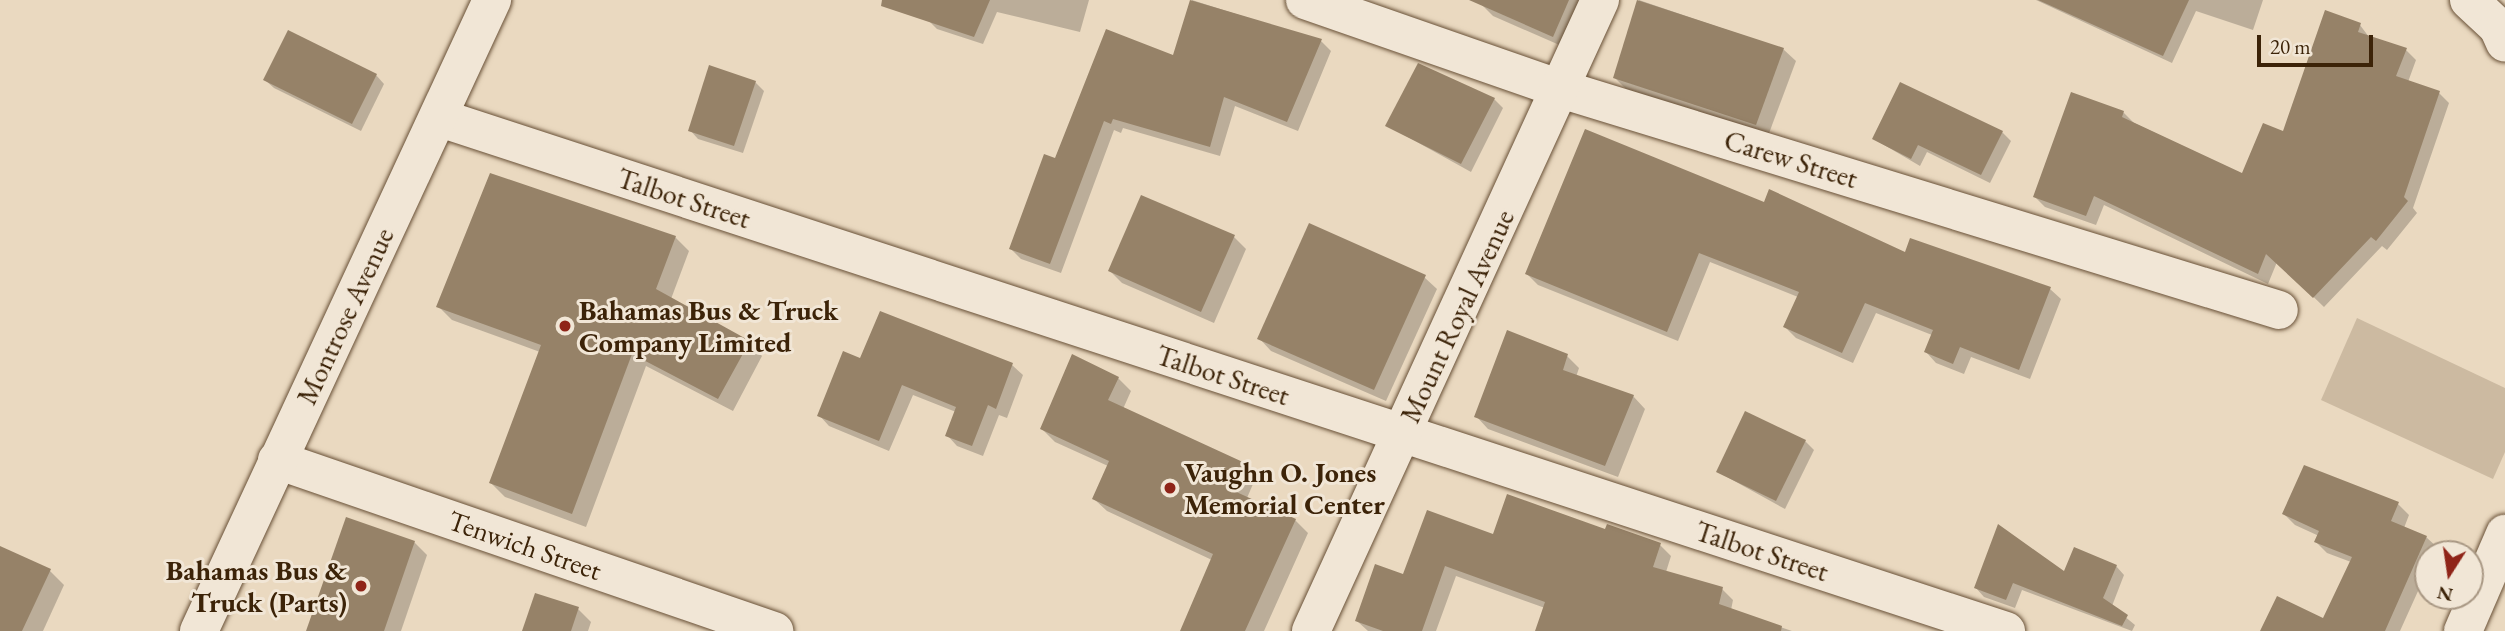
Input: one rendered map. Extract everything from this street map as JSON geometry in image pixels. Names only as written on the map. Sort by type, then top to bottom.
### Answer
[{"type":"street","name":"Montrose Avenue","points":[[199,631],[277,460],[440,118],[492,0]]},
{"type":"street","name":"Carew Street","points":[[1305,0],[1561,89],[2279,310]]},
{"type":"street","name":"Mount Royal Avenue","points":[[1311,631],[1600,0]]},
{"type":"street","points":[[2469,0],[2498,27],[2505,44]]},
{"type":"street","name":"Talbot Street","points":[[440,118],[2006,631]]},
{"type":"street","name":"Tenwich Street","points":[[277,460],[774,631]]},
{"type":"street","points":[[2463,631],[2505,534]]},
{"type":"shaded area","points":[[2357,318],[2505,388],[2505,452],[2493,479],[2321,400]]},
{"type":"building","points":[[882,0],[990,0],[974,37],[881,6]]},
{"type":"building","points":[[1190,0],[1322,39],[1287,122],[1224,97],[1210,147],[1113,119],[1111,124],[1104,121],[1050,264],[1009,249],[1044,154],[1055,158],[1106,29],[1173,55]]},
{"type":"building","points":[[1469,0],[1569,0],[1553,37]]},
{"type":"building","points":[[1637,0],[1784,48],[1756,125],[1613,78]]},
{"type":"building","points":[[2038,0],[2189,0],[2163,56]]},
{"type":"building","points":[[2325,10],[2361,23],[2358,32],[2407,48],[2396,76],[2440,91],[2404,197],[2408,201],[2376,241],[2371,237],[2313,298],[2266,254],[2258,274],[2094,196],[2086,216],[2033,197],[2071,92],[2124,111],[2122,117],[2242,173],[2263,123],[2283,131]]},
{"type":"building","points":[[288,30],[377,74],[352,124],[263,80]]},
{"type":"building","points":[[1418,63],[1495,98],[1461,164],[1385,126]]},
{"type":"building","points":[[709,65],[756,81],[734,146],[688,131]]},
{"type":"building","points":[[1900,82],[2003,131],[1981,175],[1918,145],[1911,159],[1872,139]]},
{"type":"building","points":[[1585,129],[1764,202],[1769,189],[1905,252],[1910,238],[2051,287],[2019,370],[1960,347],[1953,364],[1924,352],[1933,330],[1865,303],[1842,353],[1783,327],[1799,292],[1699,253],[1667,332],[1525,274]]},
{"type":"building","name":"Bahamas Bus & Truck Company Limited","points":[[490,173],[676,236],[656,289],[750,341],[718,399],[632,354],[572,514],[489,483],[541,345],[436,307]]},
{"type":"building","points":[[1141,195],[1235,235],[1201,312],[1108,271]]},
{"type":"building","points":[[1309,223],[1426,275],[1374,390],[1257,339]]},
{"type":"building","points":[[880,311],[1013,363],[996,409],[988,405],[972,446],[945,436],[956,407],[902,385],[879,441],[817,416],[843,351],[860,358]]},
{"type":"building","points":[[1507,330],[1568,354],[1563,370],[1634,395],[1605,466],[1474,417]]},
{"type":"building","points":[[1072,354],[1119,377],[1108,400],[1245,463],[1232,490],[1296,519],[1245,631],[1180,631],[1213,554],[1092,499],[1109,461],[1040,429]]},
{"type":"building","points":[[1745,411],[1806,440],[1776,501],[1716,472]]},
{"type":"building","points":[[2304,465],[2399,502],[2391,521],[2427,536],[2425,540],[2414,540],[2414,565],[2385,631],[2260,631],[2277,596],[2323,618],[2352,557],[2314,542],[2319,531],[2282,514]]},
{"type":"building","points":[[1507,494],[1605,529],[1607,524],[1661,543],[1653,567],[1723,587],[1719,604],[1782,626],[1781,631],[1535,631],[1545,602],[1445,566],[1422,631],[1383,631],[1355,621],[1375,564],[1403,574],[1427,510],[1493,534]]},
{"type":"building","name":"Bahamas Bus & Truck (Parts)","points":[[346,517],[415,541],[384,631],[306,631]]},
{"type":"building","points":[[1998,524],[2064,571],[2074,547],[2117,565],[2103,598],[2128,615],[2122,626],[2013,583],[2006,600],[1974,588]]},
{"type":"building","points":[[0,546],[51,569],[22,631],[0,631]]},
{"type":"building","points":[[535,593],[579,607],[571,631],[522,631]]},
{"type":"place","name":"Bahamas Bus & Truck Company Limited","points":[[565,326]]},
{"type":"place","name":"Vaughn O. Jones Memorial Center","points":[[1170,488]]},
{"type":"place","name":"Bahamas Bus & Truck (Parts)","points":[[361,586]]}]
